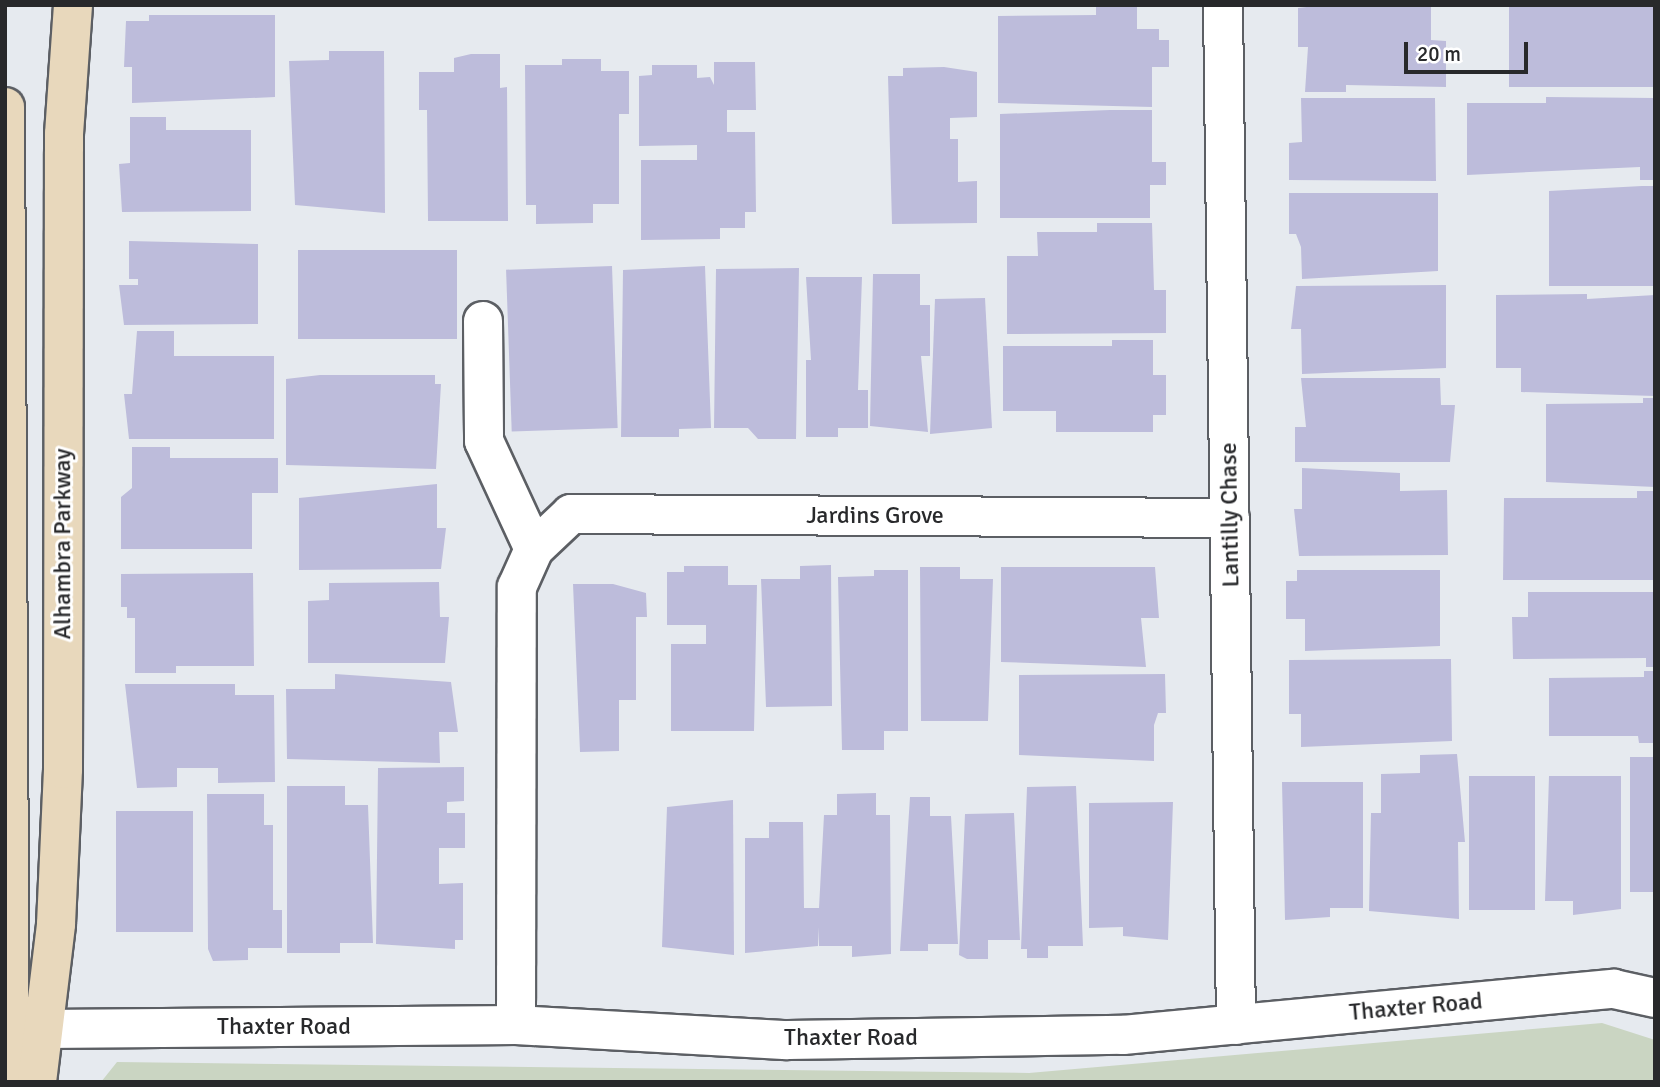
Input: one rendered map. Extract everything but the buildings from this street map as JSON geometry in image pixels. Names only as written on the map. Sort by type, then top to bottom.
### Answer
[{"type":"street","name":"Alhambra Parkway","points":[[37,1082],[44,1029],[63,769],[64,134],[73,5]]},
{"type":"street","name":"Lantilly Chase","points":[[1223,5],[1236,1025]]},
{"type":"street","points":[[5,107],[7,914],[10,1082]]},
{"type":"street","points":[[483,321],[484,441],[534,550]]},
{"type":"street","name":"Jardins Grove","points":[[516,1025],[517,587],[534,550],[571,514],[1230,518]]},
{"type":"street","name":"Thaxter Road","points":[[44,1029],[516,1025],[788,1040],[1123,1035],[1614,989],[1655,998]]},
{"type":"green space","points":[[1602,1023],[1655,1040],[1655,1082],[101,1082],[117,1062],[1029,1073]]}]
